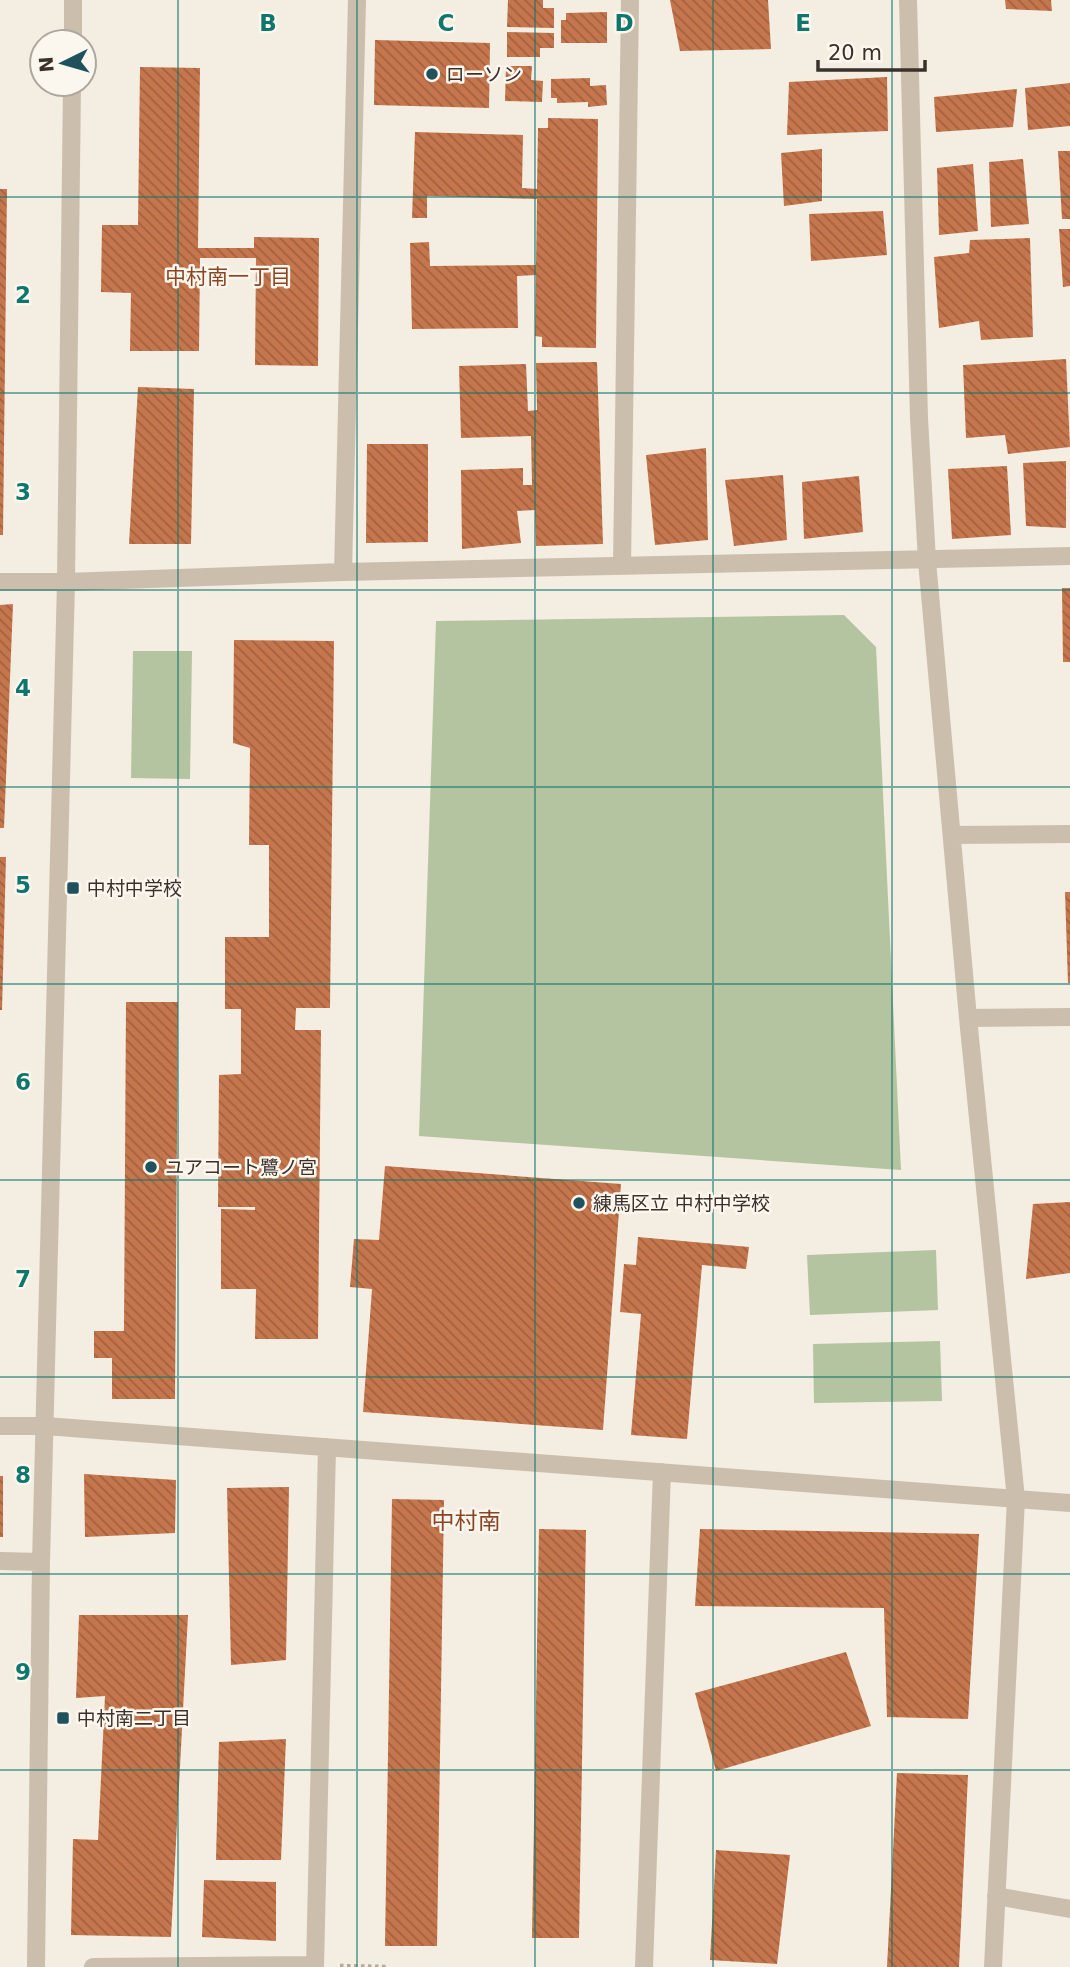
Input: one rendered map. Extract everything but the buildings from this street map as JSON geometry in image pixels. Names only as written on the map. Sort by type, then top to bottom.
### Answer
[{"type":"street","points":[[73,28],[74,0]]},
{"type":"street","points":[[343,572],[357,0]]},
{"type":"street","points":[[622,566],[629,0]]},
{"type":"street","points":[[908,0],[919,418],[926,561],[1016,1499],[993,1967]]},
{"type":"street","points":[[36,1967],[41,1562],[66,582],[72,98]]},
{"type":"street","points":[[0,582],[1070,556]]},
{"type":"street","points":[[952,835],[1070,834]]},
{"type":"street","points":[[968,1018],[1070,1017]]},
{"type":"street","points":[[0,1426],[45,1426],[1070,1503]]},
{"type":"street","points":[[93,1967],[315,1966],[327,1447]]},
{"type":"street","points":[[644,1967],[662,1472]]},
{"type":"street","points":[[0,1561],[41,1562]]},
{"type":"street","points":[[996,1896],[1070,1909]]},
{"type":"path","points":[[315,1966],[386,1967]]},
{"type":"green space","points":[[844,615],[876,647],[901,1170],[419,1136],[436,621]]},
{"type":"green space","points":[[133,651],[192,651],[190,779],[131,778]]},
{"type":"green space","points":[[936,1250],[938,1310],[810,1315],[807,1255]]},
{"type":"green space","points":[[940,1341],[942,1401],[814,1403],[813,1344]]},
{"type":"place","name":"ローソン","points":[[432,74]]},
{"type":"place","name":"中村中学校","points":[[73,888]]},
{"type":"place","name":"ユアコート鷺ノ宮","points":[[151,1167]]},
{"type":"place","name":"練馬区立 中村中学校","points":[[579,1203]]},
{"type":"place","name":"中村南二丁目","points":[[63,1718]]},
{"type":"district","name":"中村南一丁目","points":[[228,277]]},
{"type":"district","name":"中村南","points":[[466,1521]]}]
